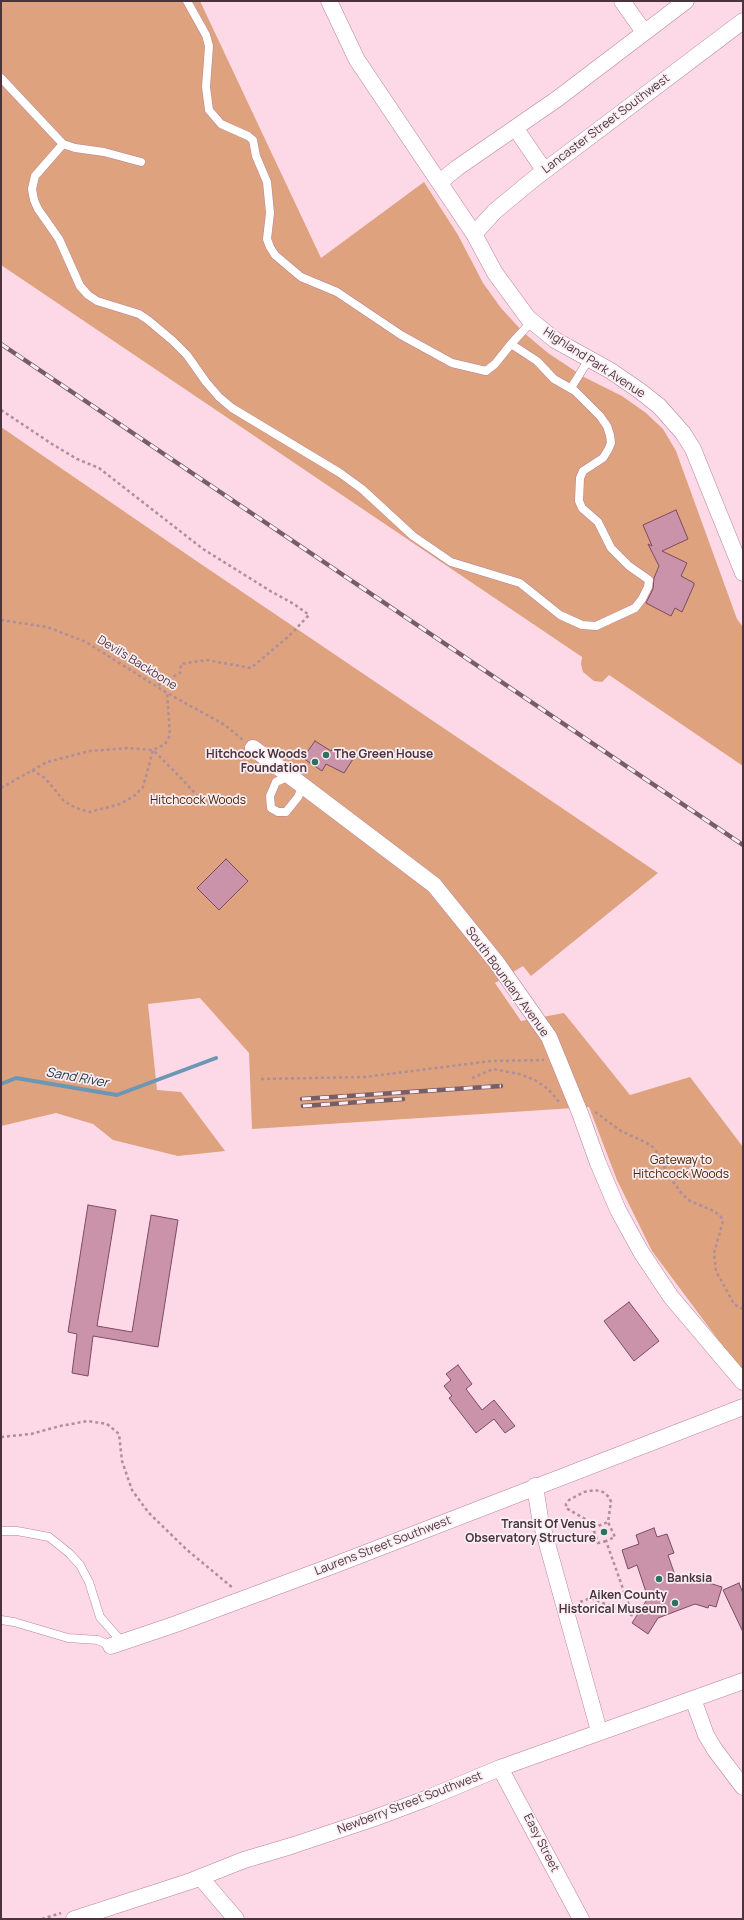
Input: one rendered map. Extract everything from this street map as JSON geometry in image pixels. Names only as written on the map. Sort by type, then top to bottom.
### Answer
[{"type":"street","name":"Highland Park Avenue","points":[[330,1],[357,60],[474,234],[496,273],[532,321],[555,340],[611,371],[659,406],[683,434],[693,449],[743,572]]},
{"type":"street","points":[[622,1],[644,32]]},
{"type":"street","points":[[440,182],[456,168],[516,129],[557,99],[686,1]]},
{"type":"street","name":"Lancaster Street Southwest","points":[[474,234],[495,211],[544,170],[743,21]]},
{"type":"street","points":[[516,129],[544,170]]},
{"type":"street","name":"South Boundary Avenue","points":[[253,748],[434,885],[497,963],[549,1037],[618,1210],[641,1252],[671,1297],[743,1382]]},
{"type":"street","name":"Laurens Street Southwest","points":[[117,1644],[176,1624],[453,1520],[535,1486],[743,1407]]},
{"type":"street","points":[[535,1486],[540,1518],[599,1731]]},
{"type":"street","name":"Newberry Street Southwest","points":[[74,1919],[200,1877],[244,1860],[372,1819],[428,1798],[500,1768],[743,1680]]},
{"type":"street","points":[[693,1699],[706,1735],[715,1750],[743,1787]]},
{"type":"street","name":"Easy Street","points":[[500,1768],[581,1919]]},
{"type":"street","points":[[200,1877],[236,1919]]},
{"type":"lane","points":[[187,1],[204,30],[209,46],[206,87],[209,110],[221,124],[248,136],[253,140],[256,156],[267,182],[270,213],[267,239],[275,255],[301,277],[337,292],[401,335],[452,363],[486,371],[495,364],[532,321]]},
{"type":"lane","points":[[1,78],[63,144],[75,148],[104,152],[141,162]]},
{"type":"lane","points":[[63,144],[35,176],[32,189],[34,200],[38,209],[59,239],[80,286],[88,295],[97,301],[139,314],[173,341],[187,355],[206,382],[219,397],[232,408],[340,473],[362,489],[413,536],[451,562],[520,583],[560,615],[570,621],[582,626],[596,626],[635,608],[648,587],[649,580],[629,566],[611,548],[598,522],[582,508],[579,501],[580,478],[584,471],[603,458],[608,450],[610,435],[600,416],[571,388],[554,379],[537,361],[511,344]]},
{"type":"lane","points":[[571,388],[589,359]]},
{"type":"lane","points":[[289,776],[276,782],[270,796],[271,808],[278,812],[286,812],[298,797],[303,786]]},
{"type":"lane","points":[[2,1532],[17,1531],[49,1537],[69,1553],[80,1565],[89,1582],[100,1617],[117,1644]]},
{"type":"lane","points":[[1,1620],[14,1622],[68,1638],[98,1640],[117,1644]]},
{"type":"path","points":[[1,410],[77,459],[99,468],[203,549],[294,604],[309,615],[289,636],[251,668],[206,660],[182,664],[180,673],[156,686]]},
{"type":"path","name":"Devil's Backbone","points":[[1,620],[47,627],[86,642],[167,693],[225,725],[253,748]]},
{"type":"path","points":[[1,788],[47,762],[90,751],[127,748],[153,750],[165,744],[170,735],[167,693]]},
{"type":"path","points":[[32,770],[45,778],[64,801],[76,808],[90,812],[120,804],[134,796],[143,787],[153,750]]},
{"type":"path","points":[[153,750],[205,804]]},
{"type":"path","points":[[261,1079],[365,1077],[491,1061],[558,1060]]},
{"type":"path","points":[[472,1078],[486,1070],[493,1069],[519,1074],[535,1080],[548,1089],[562,1108]]},
{"type":"path","points":[[592,1110],[620,1131],[646,1142],[653,1147],[658,1154],[668,1176],[682,1194],[690,1201],[714,1211],[721,1217],[723,1221],[714,1253],[716,1271],[734,1304],[743,1309]]},
{"type":"path","points":[[1,1437],[31,1434],[60,1426],[88,1421],[107,1424],[119,1434],[122,1461],[132,1490],[148,1512],[186,1549],[246,1597]]},
{"type":"path","points":[[595,1490],[603,1492],[609,1497],[611,1502],[608,1522],[615,1537],[598,1543],[593,1528],[587,1520],[566,1508],[566,1504],[569,1500],[584,1492],[595,1490]]},
{"type":"path","points":[[593,1528],[608,1522]]},
{"type":"path","points":[[606,1541],[632,1614]]},
{"type":"path","points":[[580,1602],[591,1598],[632,1614],[636,1617]]},
{"type":"green space","points":[[1,1],[200,1],[321,258],[424,182],[458,235],[483,283],[501,308],[523,332],[548,353],[584,377],[622,396],[646,413],[663,429],[676,451],[737,619],[743,627],[743,766],[609,675],[602,682],[594,681],[583,672],[581,664],[582,657],[1,265]]},
{"type":"green space","name":"Hitchcock Woods","points":[[1,427],[658,873],[531,976],[523,966],[495,983],[521,1021],[564,1013],[630,1095],[690,1077],[743,1147],[743,1373],[652,1251],[617,1180],[589,1107],[252,1129],[249,1053],[200,998],[148,1004],[157,1090],[181,1092],[225,1151],[178,1156],[113,1140],[93,1124],[56,1113],[1,1126]]},
{"type":"building","points":[[676,510],[688,539],[662,551],[687,563],[681,576],[694,583],[694,585],[682,612],[675,608],[671,616],[646,603],[653,589],[654,578],[659,566],[648,544],[652,546],[643,525]]},
{"type":"building","name":"The Green House","points":[[315,741],[331,751],[334,747],[353,759],[344,773],[326,764],[322,771],[303,758]]},
{"type":"building","points":[[226,859],[248,881],[219,910],[197,888]]},
{"type":"building","points":[[88,1205],[116,1210],[97,1326],[132,1332],[151,1215],[178,1220],[158,1347],[93,1336],[88,1376],[72,1373],[77,1334],[68,1332]]},
{"type":"building","points":[[629,1302],[659,1341],[634,1361],[604,1321]]},
{"type":"building","points":[[458,1365],[472,1384],[466,1389],[482,1410],[494,1400],[515,1426],[505,1433],[494,1419],[476,1433],[449,1398],[452,1396],[444,1386],[451,1380],[446,1374]]},
{"type":"building","name":"Banksia","points":[[654,1528],[657,1537],[667,1534],[674,1553],[668,1555],[677,1581],[690,1577],[722,1587],[716,1607],[709,1605],[708,1608],[695,1604],[658,1618],[648,1634],[632,1623],[648,1598],[637,1565],[628,1569],[622,1550],[639,1544],[636,1535]]},
{"type":"building","points":[[739,1583],[743,1593],[743,1632],[723,1590]]},
{"type":"waterway","name":"Sand River","points":[[1,1084],[16,1078],[117,1095],[216,1058]]},
{"type":"railway","points":[[1,344],[743,845]]},
{"type":"railway","points":[[302,1099],[501,1086]]},
{"type":"railway","points":[[303,1106],[403,1099]]},
{"type":"place","name":"The Green House","points":[[326,755]]},
{"type":"place","name":"Hitchcock Woods Foundation","points":[[315,762]]},
{"type":"place","name":"Transit Of Venus Observatory Structure","points":[[604,1532]]},
{"type":"place","name":"Banksia","points":[[659,1579]]},
{"type":"place","name":"Aiken County Historical Museum","points":[[675,1603]]},
{"type":"park label","name":"Gateway to Hitchcock Woods","points":[[681,1168]]}]
